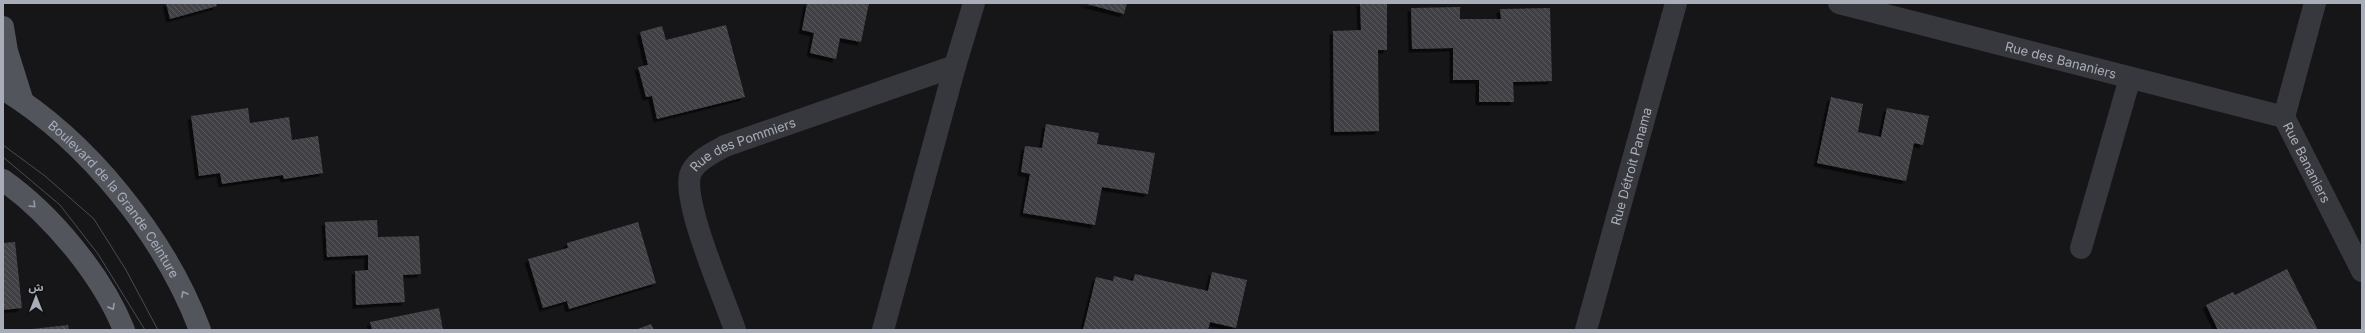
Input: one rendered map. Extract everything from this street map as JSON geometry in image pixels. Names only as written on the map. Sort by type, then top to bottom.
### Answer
[{"type":"main road","points":[[3,27],[7,51],[23,102]]},
{"type":"main road","name":"Boulevard de la Grande Ceinture","points":[[3,90],[23,102],[66,136],[118,194],[153,239],[192,308],[200,330]]},
{"type":"main road","points":[[3,180],[20,192],[61,233],[97,279],[124,330]]},
{"type":"street","points":[[883,330],[955,66],[974,3]]},
{"type":"street","name":"Rue Détroit Panama","points":[[1586,330],[1676,3]]},
{"type":"street","name":"Rue des Bananiers","points":[[1839,3],[2284,117]]},
{"type":"street","name":"Rue Bananiers","points":[[2315,3],[2284,117],[2362,271]]},
{"type":"street","name":"Rue des Pommiers","points":[[735,330],[694,215],[689,194],[691,174],[703,159],[725,146],[955,66]]},
{"type":"street","points":[[2081,248],[2130,78]]},
{"type":"building","points":[[166,3],[216,3],[217,6],[170,19]]},
{"type":"building","points":[[807,3],[869,3],[861,42],[840,38],[836,59],[810,53],[814,33],[802,30]]},
{"type":"building","points":[[1083,3],[1127,3],[1124,14]]},
{"type":"building","points":[[1360,3],[1387,3],[1387,50],[1378,50],[1379,131],[1334,132],[1333,31],[1361,30]]},
{"type":"building","points":[[1460,7],[1460,19],[1501,19],[1500,9],[1550,8],[1552,81],[1513,82],[1514,102],[1479,102],[1479,80],[1453,80],[1453,48],[1412,49],[1411,8]]},
{"type":"building","points":[[726,25],[745,97],[657,119],[652,96],[646,97],[638,67],[648,65],[640,32],[662,26],[666,40]]},
{"type":"building","points":[[1831,97],[1863,104],[1858,132],[1881,137],[1887,108],[1929,116],[1923,145],[1914,143],[1906,181],[1817,163]]},
{"type":"building","points":[[248,108],[250,123],[289,117],[292,140],[318,136],[323,173],[284,179],[283,175],[222,184],[220,173],[199,176],[191,116]]},
{"type":"building","points":[[1046,124],[1099,133],[1097,144],[1155,153],[1148,194],[1102,187],[1095,225],[1023,213],[1030,174],[1021,172],[1025,146],[1042,148]]},
{"type":"building","points":[[377,220],[378,237],[419,236],[421,274],[403,275],[405,302],[356,305],[355,271],[368,270],[368,255],[327,257],[325,222]]},
{"type":"building","points":[[638,222],[656,283],[569,309],[567,301],[543,308],[528,259],[568,248],[567,243]]},
{"type":"building","points":[[15,242],[22,308],[3,310],[3,243]]},
{"type":"building","points":[[2287,269],[2318,330],[2218,330],[2206,305],[2233,292],[2235,295]]},
{"type":"building","points":[[1212,272],[1247,280],[1236,328],[1210,322],[1208,330],[1083,330],[1096,277],[1113,281],[1114,276],[1133,281],[1135,274],[1208,291]]},
{"type":"building","points":[[439,308],[443,330],[372,330],[370,322]]},
{"type":"building","points":[[651,324],[654,330],[635,330]]},
{"type":"building","points":[[68,325],[69,330],[32,330],[32,329]]},
{"type":"tram line","points":[[3,145],[45,176],[94,219],[126,270],[158,330]]},
{"type":"tram line","points":[[3,157],[60,205],[98,254],[145,330]]}]
